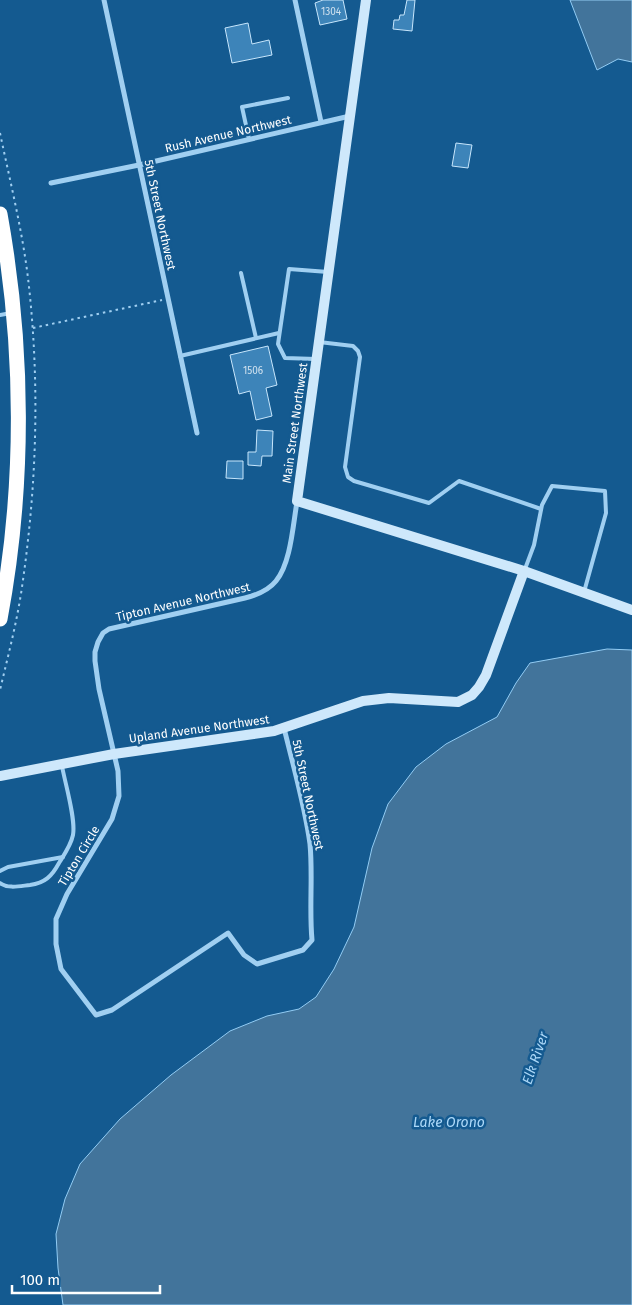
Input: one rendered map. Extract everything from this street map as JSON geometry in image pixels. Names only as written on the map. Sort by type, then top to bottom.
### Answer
[{"type":"highway","points":[[0,214],[7,255],[7,314],[17,355],[19,410],[17,472],[9,561],[0,619]]},
{"type":"street","name":"5th Street Northwest","points":[[104,0],[197,433]]},
{"type":"street","points":[[295,0],[321,122]]},
{"type":"street","name":"Main Street Northwest","points":[[366,0],[297,501],[524,571],[632,610]]},
{"type":"street","name":"Rush Avenue Northwest","points":[[51,183],[139,165],[350,116]]},
{"type":"street","name":"Tipton Avenue Northwest","points":[[114,754],[95,661],[95,652],[103,634],[109,629],[245,598],[258,594],[268,588],[276,581],[285,562],[297,501]]},
{"type":"street","name":"Upland Avenue Northwest","points":[[0,776],[114,754],[258,734],[284,728],[363,701],[389,698],[458,702],[472,695],[480,687],[492,661],[524,571]]},
{"type":"street","name":"5th Street Northwest","points":[[61,969],[96,1015],[112,1010],[228,933],[244,955],[257,964],[303,950],[312,940],[310,926],[312,882],[310,845],[284,728]]},
{"type":"street","name":"Tipton Circle","points":[[61,969],[56,944],[56,919],[67,894],[112,820],[117,808],[119,784],[114,754]]},
{"type":"lane","points":[[249,139],[242,107],[288,98]]},
{"type":"lane","points":[[316,359],[285,358],[278,344],[279,333],[289,269],[328,272]]},
{"type":"lane","points":[[241,273],[256,338]]},
{"type":"lane","points":[[180,356],[279,333]]},
{"type":"lane","points":[[318,342],[353,346],[358,351],[360,357],[345,467],[348,477],[354,482],[429,503],[459,480],[541,508]]},
{"type":"lane","points":[[524,571],[534,544],[541,508],[552,486],[605,491],[606,513],[584,593]]},
{"type":"lane","points":[[0,882],[14,887],[34,885],[47,880],[63,857],[73,836],[73,824],[61,764]]},
{"type":"lane","points":[[0,871],[8,867],[63,857]]},
{"type":"path","points":[[33,328],[167,300]]},
{"type":"water","points":[[570,0],[632,0],[632,62],[618,59],[597,70]]},
{"type":"water","name":"Lake Orono","points":[[607,649],[632,650],[632,1305],[63,1305],[56,1234],[65,1199],[80,1164],[120,1119],[171,1075],[230,1031],[267,1016],[299,1009],[316,997],[334,969],[354,927],[372,848],[388,804],[416,767],[446,744],[497,717],[516,683],[530,663]]},
{"type":"building","points":[[323,0],[343,0],[347,19],[320,25],[315,3]]},
{"type":"building","points":[[407,0],[415,0],[412,31],[393,29],[394,20],[399,20],[400,15],[404,15]]},
{"type":"building","points":[[248,23],[252,44],[269,40],[272,55],[232,63],[225,28]]},
{"type":"building","points":[[456,143],[472,145],[468,168],[452,166]]},
{"type":"building","points":[[268,346],[277,385],[266,388],[272,416],[256,420],[250,391],[239,394],[230,355]]},
{"type":"building","points":[[257,430],[273,431],[272,456],[262,456],[261,466],[248,465],[248,452],[256,452]]},
{"type":"building","points":[[227,461],[243,461],[243,479],[226,478]]},
{"type":"water label","name":"Elk River","points":[[535,1058]]}]
